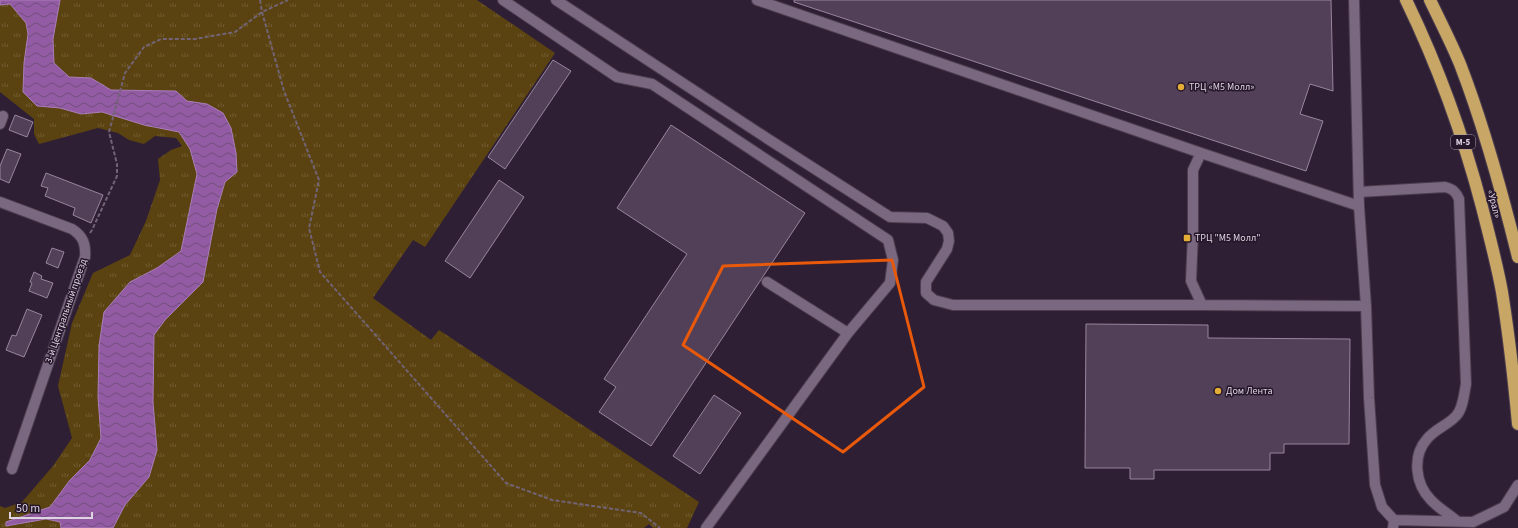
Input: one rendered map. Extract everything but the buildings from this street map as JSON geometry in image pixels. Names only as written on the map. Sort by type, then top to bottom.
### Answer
[{"type":"highway","name":"«Урал»","points":[[1406,0],[1441,81],[1468,158],[1487,227],[1501,291],[1514,382],[1518,424]]},
{"type":"highway","name":"«Урал»","points":[[1430,0],[1460,64],[1473,101],[1495,170],[1518,257]]},
{"type":"street","points":[[503,0],[617,77],[652,84],[888,240],[893,260],[890,283],[848,333],[706,528]]},
{"type":"street","points":[[556,0],[890,217],[927,218],[943,226],[948,233],[949,241],[947,250],[926,282],[926,293],[934,300],[953,305],[1366,306]]},
{"type":"street","points":[[757,0],[1200,153],[1359,206]]},
{"type":"street","points":[[1354,0],[1359,206],[1366,306],[1368,398],[1375,485],[1382,507],[1393,524],[1477,525],[1504,506],[1518,486]]},
{"type":"street","points":[[1200,153],[1193,170],[1191,281],[1202,305]]},
{"type":"street","points":[[1359,192],[1445,187],[1451,188],[1456,192],[1459,199],[1466,384],[1462,406],[1456,416],[1426,439],[1420,450],[1417,461],[1417,471],[1424,492],[1431,501],[1457,524]]},
{"type":"street","points":[[0,202],[72,229],[80,234],[84,240]]},
{"type":"street","name":"3-й Центральный проезд","points":[[12,469],[85,257],[84,240]]},
{"type":"street","points":[[767,282],[848,333]]},
{"type":"path","points":[[260,0],[284,91],[319,180],[309,228],[320,272],[506,483],[552,500],[641,513],[660,528]]},
{"type":"path","points":[[84,240],[92,230],[117,176],[117,164],[108,132],[125,73],[144,47],[161,39],[195,39],[235,32],[262,12],[288,0]]},
{"type":"highlighted area","points":[[892,260],[924,387],[843,452],[683,345],[723,266]]},
{"type":"green space","points":[[60,0],[477,0],[555,53],[425,247],[413,240],[373,298],[431,340],[439,330],[699,502],[687,528],[653,528],[649,524],[644,528],[113,528],[125,505],[149,477],[157,450],[153,402],[154,335],[165,320],[203,282],[217,209],[225,182],[237,172],[207,104],[187,101],[176,91],[111,90],[91,78],[69,77],[54,63],[53,39]]},
{"type":"green space","points":[[10,4],[26,23],[28,34],[24,63],[23,92],[37,106],[60,108],[81,114],[102,112],[144,125],[179,132],[190,149],[197,174],[181,251],[157,268],[104,312],[99,346],[98,397],[101,438],[90,460],[70,480],[50,507],[6,522],[6,526],[46,519],[60,522],[61,528],[0,528],[0,506],[5,508],[22,502],[53,466],[72,438],[58,386],[72,323],[93,273],[130,255],[146,221],[160,180],[158,159],[171,150],[182,146],[176,138],[155,136],[144,144],[129,140],[118,133],[98,128],[39,144],[34,134],[34,119],[0,92],[0,5]]},
{"type":"water","points":[[0,0],[60,0],[53,39],[54,63],[69,77],[91,78],[111,90],[176,91],[187,101],[207,104],[223,113],[231,128],[236,153],[237,172],[225,182],[217,209],[203,282],[165,320],[154,335],[153,402],[157,450],[149,477],[125,505],[113,528],[61,528],[60,522],[46,519],[6,526],[6,522],[50,507],[70,480],[90,460],[101,438],[98,397],[99,346],[104,312],[130,282],[157,268],[181,251],[197,174],[190,149],[179,132],[144,125],[102,112],[81,114],[60,108],[37,106],[23,92],[24,63],[28,34],[26,23],[10,4],[0,5]]},
{"type":"place","name":"ТРЦ «М5 Молл»","points":[[1181,87]]},
{"type":"place","name":"ТРЦ \"М5 Молл\"","points":[[1187,238]]},
{"type":"place","name":"Дом Лента","points":[[1218,391]]}]
